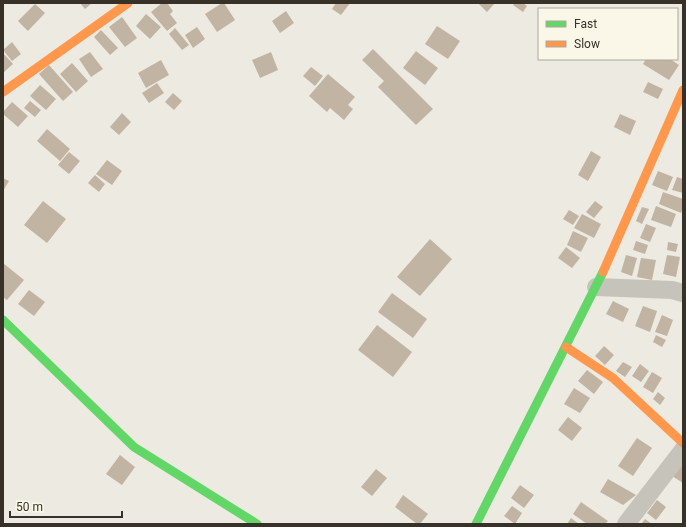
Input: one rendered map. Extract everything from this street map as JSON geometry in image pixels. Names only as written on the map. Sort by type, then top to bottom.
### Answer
[{"type":"street","points":[[3,92],[128,3]]},
{"type":"street","points":[[476,524],[596,287],[683,90]]},
{"type":"street","points":[[596,287],[672,290],[683,293]]},
{"type":"street","points":[[3,320],[134,447],[257,524]]},
{"type":"street","points":[[566,346],[613,378],[683,443]]},
{"type":"street","points":[[626,524],[683,450]]},
{"type":"building","points":[[80,3],[92,3],[85,9]]},
{"type":"building","points":[[162,3],[167,3],[173,11],[170,14],[177,23],[167,31],[151,12]]},
{"type":"building","points":[[224,3],[235,20],[217,32],[205,14]]},
{"type":"building","points":[[336,3],[350,3],[341,15],[332,9]]},
{"type":"building","points":[[478,3],[495,3],[487,12]]},
{"type":"building","points":[[515,3],[523,3],[527,6],[523,12],[513,5]]},
{"type":"building","points":[[35,4],[45,13],[28,31],[18,21]]},
{"type":"building","points":[[286,11],[294,23],[280,33],[272,21]]},
{"type":"building","points":[[146,14],[161,27],[150,39],[136,26]]},
{"type":"building","points":[[122,17],[137,38],[125,47],[109,27]]},
{"type":"building","points":[[437,26],[460,41],[448,59],[425,44]]},
{"type":"building","points":[[197,27],[205,39],[193,48],[185,35]]},
{"type":"building","points":[[175,28],[189,45],[182,50],[169,34]]},
{"type":"building","points":[[101,30],[118,48],[110,55],[94,37]]},
{"type":"building","points":[[12,42],[21,54],[12,61],[3,50]]},
{"type":"building","points":[[373,49],[433,109],[416,125],[378,87],[384,81],[362,60]]},
{"type":"building","points":[[416,51],[438,68],[425,85],[403,68]]},
{"type":"building","points":[[90,52],[103,69],[91,77],[79,59]]},
{"type":"building","points":[[271,52],[278,70],[260,78],[252,60]]},
{"type":"building","points":[[3,53],[13,64],[3,73]]},
{"type":"building","points":[[161,60],[169,75],[146,88],[138,73]]},
{"type":"building","points":[[645,60],[672,60],[679,65],[669,80],[643,64]]},
{"type":"building","points":[[72,63],[88,81],[76,92],[60,74]]},
{"type":"building","points":[[49,65],[73,92],[63,101],[39,74]]},
{"type":"building","points":[[311,67],[323,76],[315,86],[303,76]]},
{"type":"building","points":[[328,74],[355,97],[348,105],[353,109],[344,120],[330,108],[327,112],[309,96]]},
{"type":"building","points":[[648,82],[663,89],[658,99],[643,92]]},
{"type":"building","points":[[157,83],[164,93],[149,103],[142,93]]},
{"type":"building","points":[[40,85],[56,99],[46,110],[30,96]]},
{"type":"building","points":[[173,93],[182,101],[174,110],[165,102]]},
{"type":"building","points":[[30,101],[41,110],[35,117],[24,108]]},
{"type":"building","points":[[12,102],[28,116],[18,127],[3,114]]},
{"type":"building","points":[[122,113],[131,122],[119,135],[110,127]]},
{"type":"building","points":[[620,114],[636,121],[630,135],[614,127]]},
{"type":"building","points":[[47,129],[70,149],[60,161],[37,141]]},
{"type":"building","points":[[591,151],[601,157],[588,181],[578,175]]},
{"type":"building","points":[[69,152],[80,161],[69,174],[58,165]]},
{"type":"building","points":[[107,160],[122,171],[112,185],[96,174]]},
{"type":"building","points":[[658,171],[673,177],[667,191],[652,185]]},
{"type":"building","points":[[95,175],[105,184],[99,192],[88,183]]},
{"type":"building","points":[[677,177],[683,179],[683,193],[672,190]]},
{"type":"building","points":[[3,178],[9,181],[3,191]]},
{"type":"building","points":[[663,192],[683,199],[683,208],[681,213],[659,204]]},
{"type":"building","points":[[43,201],[66,219],[47,243],[24,225]]},
{"type":"building","points":[[595,201],[603,207],[594,218],[586,212]]},
{"type":"building","points":[[656,206],[676,214],[671,227],[651,220]]},
{"type":"building","points":[[642,207],[649,209],[642,224],[636,221]]},
{"type":"building","points":[[569,210],[579,216],[573,225],[563,219]]},
{"type":"building","points":[[582,214],[601,224],[594,238],[574,228]]},
{"type":"building","points":[[646,224],[656,228],[650,242],[640,238]]},
{"type":"building","points":[[573,231],[588,238],[581,252],[567,245]]},
{"type":"building","points":[[430,239],[452,259],[420,296],[397,277]]},
{"type":"building","points":[[636,241],[648,245],[645,254],[633,250]]},
{"type":"building","points":[[668,242],[678,244],[676,252],[667,250]]},
{"type":"building","points":[[566,247],[580,258],[572,268],[558,258]]},
{"type":"building","points":[[626,255],[637,258],[632,276],[621,272]]},
{"type":"building","points":[[667,255],[680,257],[676,277],[663,274]]},
{"type":"building","points":[[641,258],[656,260],[652,280],[637,277]]},
{"type":"building","points":[[3,263],[24,280],[7,300],[3,297]]},
{"type":"building","points":[[29,290],[45,302],[34,316],[18,304]]},
{"type":"building","points":[[392,293],[427,319],[413,338],[378,312]]},
{"type":"building","points":[[613,301],[629,309],[623,322],[606,314]]},
{"type":"building","points":[[643,306],[657,311],[650,332],[635,326]]},
{"type":"building","points":[[662,315],[673,320],[667,336],[655,332]]},
{"type":"building","points":[[377,325],[412,352],[393,377],[358,350]]},
{"type":"building","points":[[656,335],[666,340],[662,347],[653,342]]},
{"type":"building","points":[[604,346],[614,355],[605,365],[595,356]]},
{"type":"building","points":[[623,362],[632,367],[625,377],[616,371]]},
{"type":"building","points":[[640,364],[649,371],[641,382],[632,376]]},
{"type":"building","points":[[587,370],[603,382],[594,394],[578,381]]},
{"type":"building","points":[[652,372],[662,378],[653,393],[643,387]]},
{"type":"building","points":[[574,388],[590,398],[580,413],[564,404]]},
{"type":"building","points":[[658,392],[665,398],[660,405],[653,399]]},
{"type":"building","points":[[568,417],[582,428],[572,441],[558,430]]},
{"type":"building","points":[[637,438],[652,448],[633,476],[618,466]]},
{"type":"building","points":[[120,455],[135,467],[122,485],[106,474]]},
{"type":"building","points":[[677,462],[683,466],[683,483],[669,474]]},
{"type":"building","points":[[376,469],[387,478],[372,496],[361,487]]},
{"type":"building","points":[[608,479],[636,495],[623,505],[600,492]]},
{"type":"building","points":[[520,485],[534,495],[524,508],[511,498]]},
{"type":"building","points":[[403,495],[428,514],[420,524],[417,524],[395,507]]},
{"type":"building","points":[[657,500],[666,507],[656,520],[647,513]]},
{"type":"building","points":[[581,502],[608,521],[605,524],[587,524],[573,514]]},
{"type":"building","points":[[512,506],[522,513],[515,524],[504,516]]},
{"type":"building","points":[[571,518],[579,524],[567,524]]},
{"type":"building","points":[[645,519],[652,524],[641,524]]},
{"type":"traffic: fast","points":[[476,524],[603,272]]},
{"type":"traffic: fast","points":[[3,320],[134,447],[257,524]]},
{"type":"traffic: slow","points":[[3,92],[128,3]]},
{"type":"traffic: slow","points":[[603,272],[683,90]]},
{"type":"traffic: slow","points":[[566,347],[613,378],[683,443]]}]
